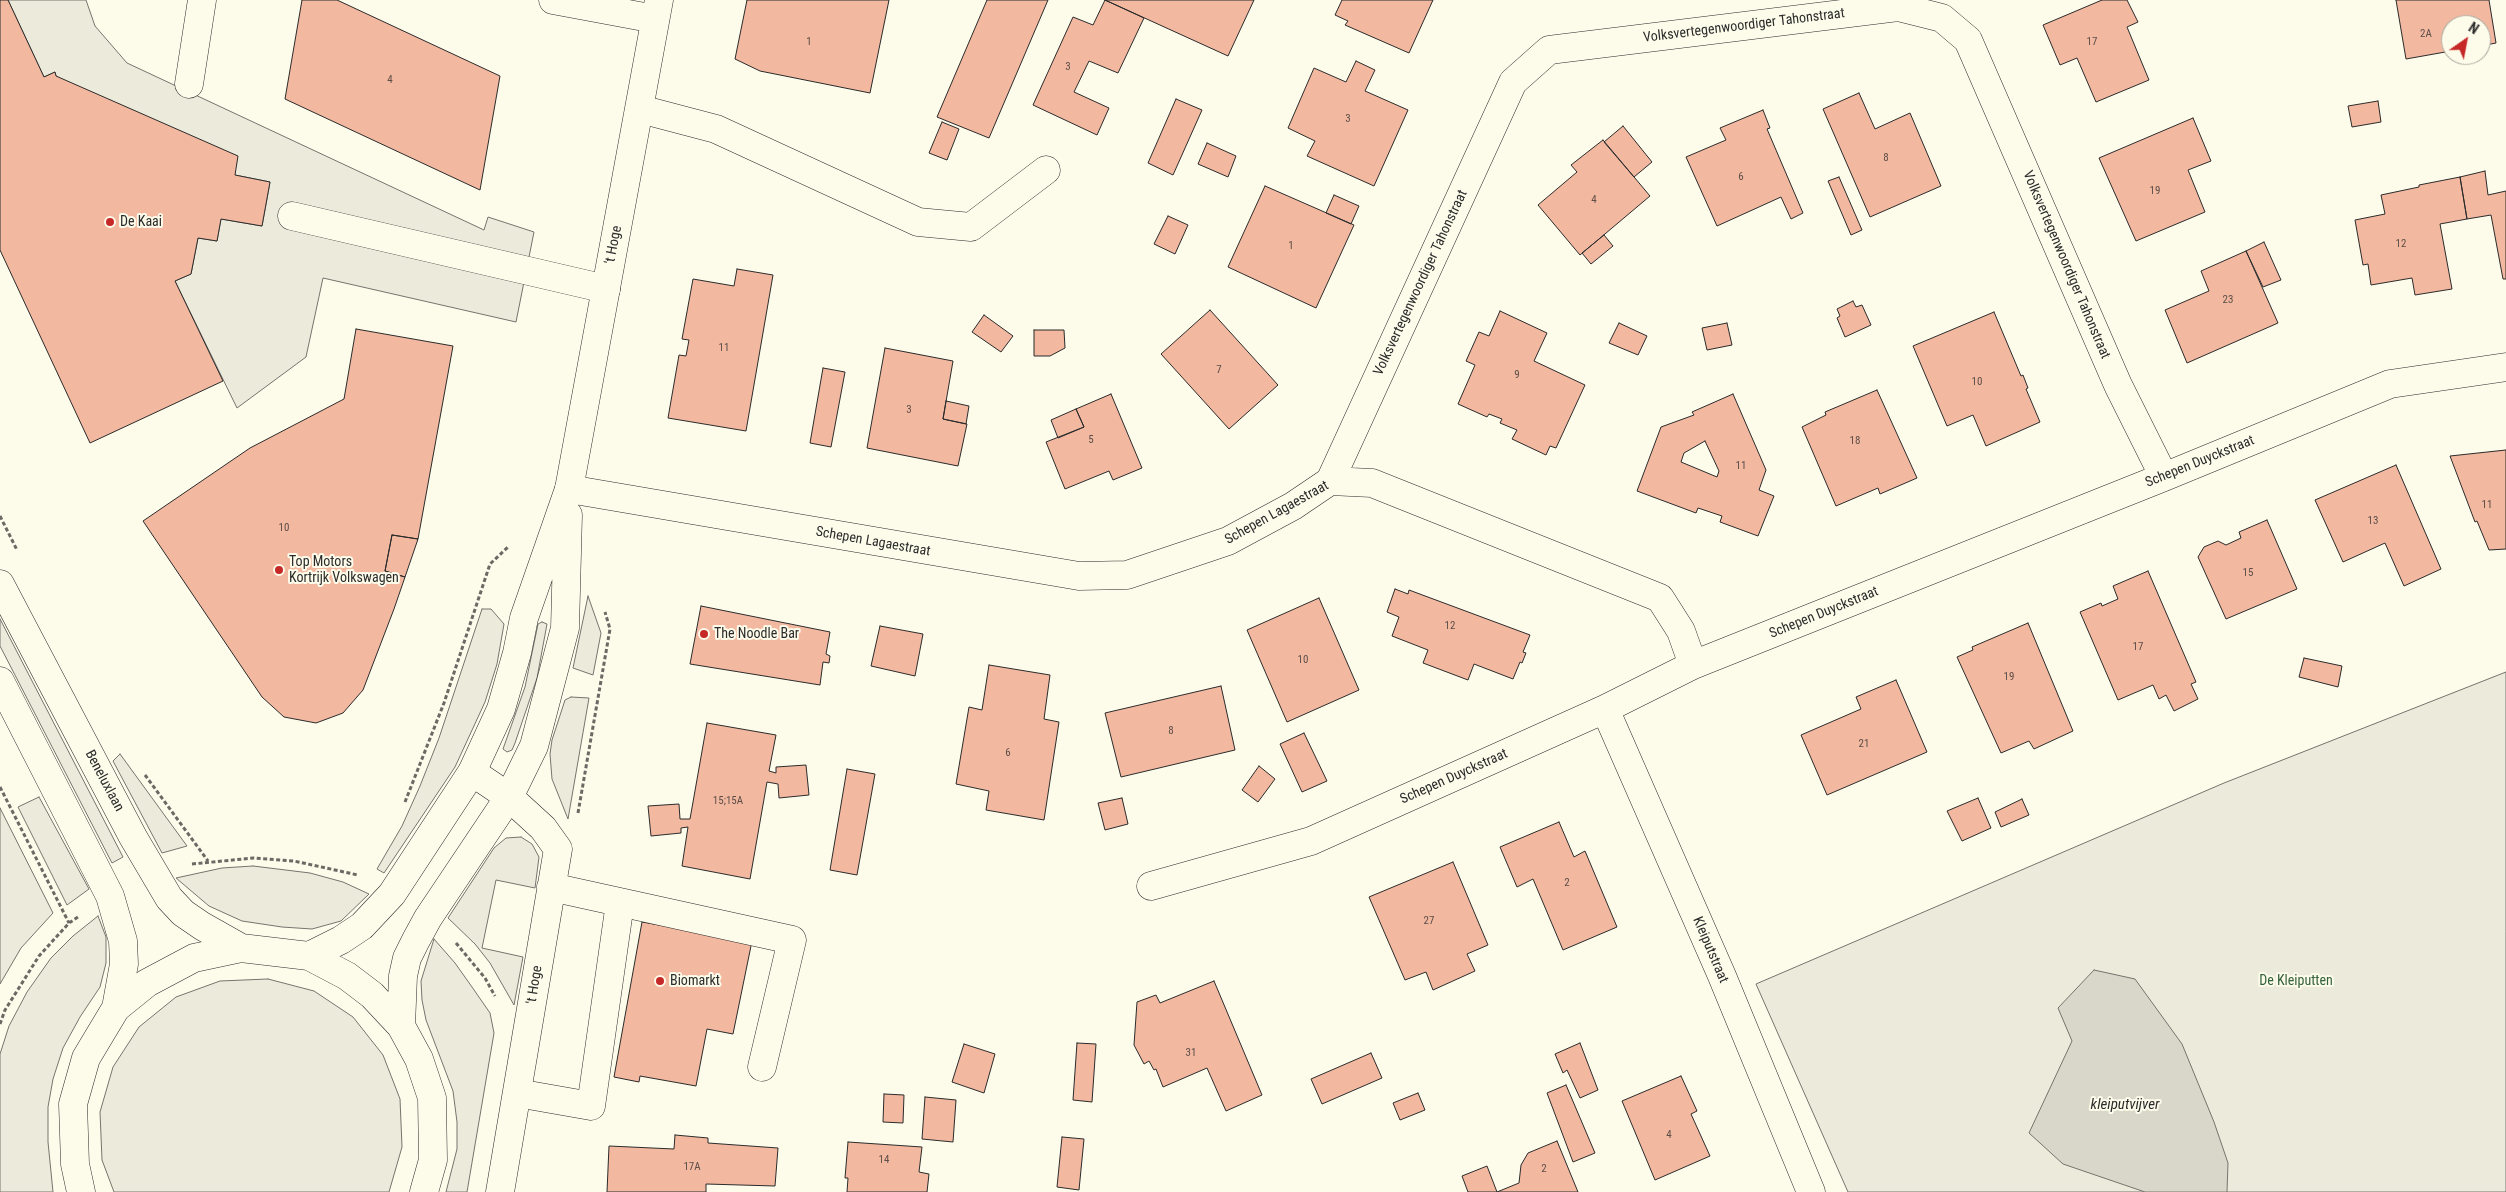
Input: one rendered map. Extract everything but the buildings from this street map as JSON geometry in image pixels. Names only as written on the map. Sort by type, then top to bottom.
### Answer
[{"type":"street","points":[[189,84],[202,0]]},
{"type":"street","points":[[553,0],[657,10]]},
{"type":"street","name":"Volksvertegenwoordiger Tahonstraat","points":[[1330,481],[1513,82],[1550,50],[1898,8],[1942,18],[1968,40],[2118,385],[2164,477]]},
{"type":"street","name":"'t Hoge","points":[[309,956],[341,940],[362,926],[378,911],[472,772],[501,709],[517,654],[524,618],[569,489],[657,10]]},
{"type":"street","points":[[640,109],[716,129],[918,222],[971,227],[1046,170]]},
{"type":"street","points":[[292,216],[606,289]]},
{"type":"street","name":"Schepen Duyckstraat","points":[[1152,886],[1311,841],[1604,709],[1693,665],[2164,477],[2390,384],[2506,367]]},
{"type":"street","name":"Schepen Lagaestraat","points":[[569,489],[1079,576],[1127,575],[1228,541],[1293,506],[1330,481],[1372,483],[1660,598],[1681,631],[1693,665]]},
{"type":"street","name":"'t Hoge","points":[[401,1026],[403,976],[407,958],[428,918],[524,772],[534,746],[565,628],[569,489]]},
{"type":"street","name":"Beneluxlaan","points":[[0,584],[133,837],[169,898],[183,912],[202,926],[241,948]]},
{"type":"street","points":[[0,681],[110,896],[123,941],[124,964],[116,1008]]},
{"type":"street","name":"Kleiputstraat","points":[[1604,709],[1722,976],[1808,1191]]},
{"type":"street","name":"'t Hoge","points":[[472,772],[509,797],[543,828],[558,849],[500,1192]]},
{"type":"street","points":[[552,887],[792,940],[762,1067]]},
{"type":"street","points":[[517,1093],[591,1106],[620,903]]},
{"type":"street","points":[[81,1192],[75,1164],[73,1104],[86,1058],[116,1008],[147,983],[194,958],[241,948],[309,956],[347,976],[372,995],[401,1026],[419,1059],[432,1098],[433,1160],[424,1192]]},
{"type":"path","points":[[405,804],[444,703],[490,564],[512,544]]},
{"type":"path","points":[[0,787],[69,923]]},
{"type":"green space","points":[[588,596],[601,633],[593,675],[573,668]]},
{"type":"green space","points":[[482,609],[491,609],[504,624],[497,664],[485,702],[455,767],[384,873],[377,869],[402,826],[420,786],[439,738]]},
{"type":"green space","points":[[0,619],[123,857],[112,863],[0,646]]},
{"type":"green space","points":[[542,622],[547,624],[537,678],[515,743],[512,750],[507,752],[503,749],[525,687],[538,624]]},
{"type":"green space","name":"De Kleiputten","points":[[2506,672],[2506,1192],[1848,1192],[1756,984],[2224,783]]},
{"type":"green space","points":[[571,697],[589,698],[568,819],[552,779],[550,754],[552,740],[565,700]]},
{"type":"green space","points":[[120,754],[187,846],[162,853],[113,761]]},
{"type":"green space","points":[[39,797],[89,889],[67,905],[18,807]]},
{"type":"green space","points":[[0,808],[53,913],[21,948],[0,984]]},
{"type":"green space","points":[[521,837],[532,844],[539,857],[535,888],[496,880],[482,948],[523,957],[514,1005],[490,963],[475,944],[448,918],[494,848],[506,838]]},
{"type":"green space","points":[[253,866],[310,873],[343,882],[369,894],[341,921],[312,929],[282,927],[242,921],[209,906],[176,878],[222,868]]},
{"type":"green space","points":[[98,916],[106,937],[106,963],[100,987],[80,1017],[63,1048],[53,1079],[48,1107],[48,1142],[53,1192],[0,1192],[0,1054],[9,1026],[27,992],[51,958],[73,936]]},
{"type":"green space","points":[[434,939],[455,963],[490,1013],[494,1033],[467,1192],[446,1192],[457,1149],[457,1122],[453,1091],[426,1020],[421,981]]},
{"type":"green space","points":[[268,979],[314,991],[353,1017],[383,1055],[400,1099],[402,1147],[389,1192],[114,1192],[102,1160],[100,1112],[113,1067],[139,1027],[176,997],[220,981]]},
{"type":"shaded area","points":[[8,0],[86,0],[95,26],[127,63],[484,230],[488,217],[534,232],[516,322],[323,278],[306,357],[237,408],[175,281],[191,274],[198,238],[217,241],[221,219],[262,226],[270,182],[235,175],[56,76],[55,72],[44,77]]},
{"type":"water","name":"kleiputvijver","points":[[2094,970],[2135,979],[2182,1044],[2214,1122],[2228,1163],[2227,1192],[2145,1192],[2063,1164],[2029,1133],[2072,1041],[2058,1008]]},
{"type":"place","name":"De Kaai","points":[[110,222]]},
{"type":"place","name":"Top Motors Kortrijk Volkswagen","points":[[279,570]]},
{"type":"place","name":"The Noodle Bar","points":[[704,634]]},
{"type":"place","name":"Biomarkt","points":[[660,981]]}]
